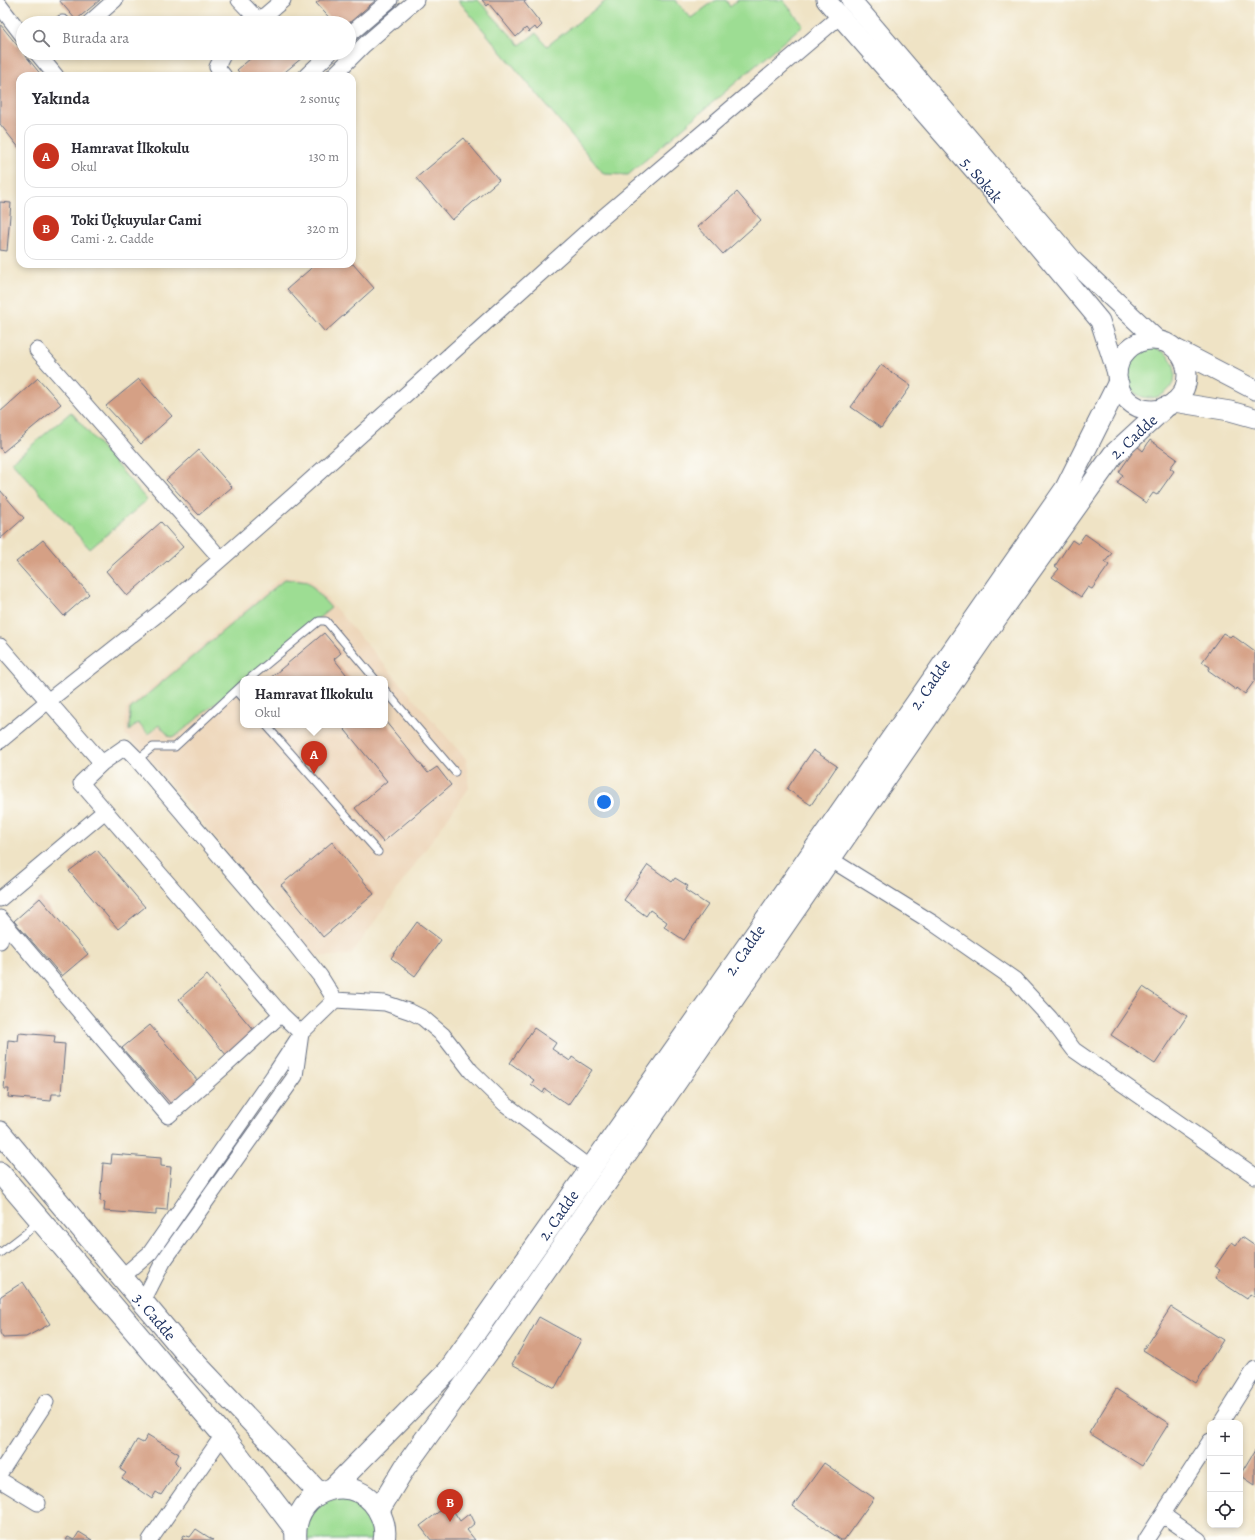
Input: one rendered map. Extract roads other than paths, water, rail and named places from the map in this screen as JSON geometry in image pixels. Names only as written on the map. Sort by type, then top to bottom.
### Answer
[{"type":"main road","name":"2. Cadde","points":[[295,1534],[298,1514],[307,1502],[326,1490],[448,1370],[591,1169],[1066,488],[1117,378]]},
{"type":"main road","name":"2. Cadde","points":[[378,1510],[405,1467],[524,1301],[996,618],[1113,455],[1169,405]]},
{"type":"main road","name":"3. Cadde","points":[[0,1132],[185,1352],[326,1490]]},
{"type":"main road","name":"3. Cadde","points":[[0,1173],[222,1435],[295,1534]]},
{"type":"main road","points":[[326,1490],[346,1488],[359,1492],[370,1500],[378,1510],[384,1522],[387,1538]]},
{"type":"street","points":[[97,16],[115,0]]},
{"type":"street","points":[[240,0],[253,16]]},
{"type":"street","points":[[265,16],[283,0]]},
{"type":"street","points":[[356,29],[390,0]]},
{"type":"street","points":[[356,53],[416,0]]},
{"type":"street","name":"5. Sokak","points":[[826,0],[982,179],[1100,321],[1117,378]]},
{"type":"street","name":"5. Sokak","points":[[851,0],[1074,262],[1157,340]]},
{"type":"street","points":[[0,6],[16,26]]},
{"type":"street","points":[[0,741],[163,610],[602,218],[840,16]]},
{"type":"street","points":[[43,60],[53,72]]},
{"type":"street","points":[[220,60],[217,66],[221,72]]},
{"type":"street","points":[[310,72],[323,60]]},
{"type":"street","points":[[337,72],[349,60]]},
{"type":"street","points":[[1178,350],[1184,360],[1187,371],[1187,383],[1182,394],[1169,405],[1153,410],[1142,408],[1131,403],[1123,395],[1117,378],[1119,361],[1125,351],[1134,344],[1145,340],[1157,340],[1168,343],[1178,350],[1255,390]]},
{"type":"street","points":[[38,350],[221,559]]},
{"type":"street","points":[[1169,405],[1230,411],[1255,418]]},
{"type":"street","points":[[0,646],[102,763]]},
{"type":"street","points":[[302,1033],[282,1015],[81,783],[102,763],[124,747],[137,760],[288,936],[320,976],[335,1000]]},
{"type":"street","points":[[0,899],[105,811]]},
{"type":"street","points":[[830,859],[933,923],[1015,980],[1050,1018],[1074,1050],[1255,1176]]},
{"type":"street","points":[[0,941],[2,921]]},
{"type":"street","points":[[2,921],[168,1116],[226,1066],[275,1020]]},
{"type":"street","points":[[122,1278],[150,1253],[302,1033],[335,1000],[385,1003],[398,1006],[422,1018],[443,1035],[471,1071],[505,1104],[591,1169]]},
{"type":"street","points":[[142,1301],[162,1262],[295,1076],[302,1033]]},
{"type":"street","points":[[1223,1420],[1255,1369]]},
{"type":"street","points":[[0,1473],[46,1402]]},
{"type":"street","points":[[150,1540],[222,1435]]},
{"type":"street","points":[[1146,1540],[1207,1446]]},
{"type":"street","points":[[0,1480],[38,1503]]},
{"type":"street","points":[[1163,1515],[1199,1540]]},
{"type":"lane","points":[[253,676],[319,621],[326,621],[372,676]]},
{"type":"lane","points":[[137,760],[153,747],[175,747],[240,687]]},
{"type":"lane","points":[[236,691],[240,696]]},
{"type":"lane","points":[[388,694],[455,772]]},
{"type":"lane","points":[[269,728],[378,852]]},
{"type":"lane","points":[[0,1253],[26,1233],[39,1219]]},
{"type":"place","name":"Hamravat İlkokulu","points":[[314,774]]},
{"type":"place","name":"Toki Üçkuyular Cami","points":[[450,1522]]}]
